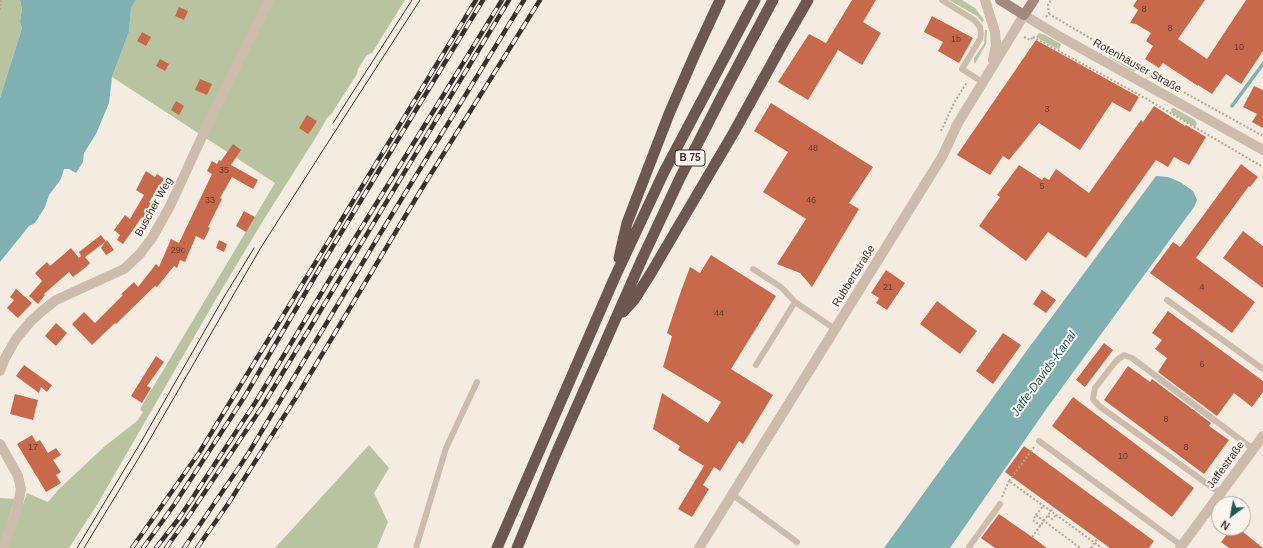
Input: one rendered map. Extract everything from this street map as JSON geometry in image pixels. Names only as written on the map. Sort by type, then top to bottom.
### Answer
[{"type":"highway","points":[[614,279],[627,223],[669,114],[720,0]]},
{"type":"highway","name":"B 75","points":[[497,548],[614,279],[664,172],[755,0]]},
{"type":"highway","name":"B 75","points":[[517,548],[555,456],[642,259],[680,178],[773,0]]},
{"type":"highway","name":"B 75","points":[[616,320],[634,300],[651,273],[734,132],[808,0]]},
{"type":"main road","name":"Rotenhäuser Straße","points":[[1000,0],[1024,15]]},
{"type":"main road","points":[[1024,15],[1034,0]]},
{"type":"street","name":"Buscher Weg","points":[[0,371],[5,358],[16,339],[30,322],[42,311],[56,300],[124,269],[135,260],[148,244],[170,206],[213,113],[269,0]]},
{"type":"street","points":[[985,0],[993,24],[996,45],[992,67]]},
{"type":"street","name":"Rubbertstraße","points":[[699,548],[942,157],[958,122],[1024,15]]},
{"type":"street","name":"Rotenhäuser Straße","points":[[1024,15],[1263,150]]},
{"type":"street","name":"Jaffestraße","points":[[1181,547],[1263,436]]},
{"type":"street","points":[[0,444],[18,476],[21,489],[17,509],[3,548]]},
{"type":"lane","points":[[942,0],[974,20],[980,27],[980,39],[962,69],[982,82]]},
{"type":"lane","points":[[753,269],[784,289],[795,302],[835,329]]},
{"type":"lane","points":[[1166,300],[1263,369]]},
{"type":"lane","points":[[756,365],[795,302]]},
{"type":"lane","points":[[1220,494],[1099,406],[1093,400],[1095,388],[1116,360],[1124,355],[1132,358],[1253,449]]},
{"type":"lane","points":[[416,548],[446,448],[477,382]]},
{"type":"lane","points":[[1039,440],[1181,547]]},
{"type":"lane","points":[[732,495],[797,542]]},
{"type":"lane","points":[[970,548],[968,547],[1000,504]]},
{"type":"path","points":[[0,10],[1,0]]},
{"type":"path","points":[[1049,14],[1048,5],[1051,0]]},
{"type":"path","points":[[1046,17],[1049,14]]},
{"type":"path","points":[[1049,14],[1158,78],[1263,136]]},
{"type":"path","points":[[1024,37],[1030,40],[1033,37],[1145,98],[1263,167]]},
{"type":"path","points":[[1000,504],[1009,481],[1039,440]]},
{"type":"path","points":[[1009,481],[1098,547],[1102,548]]},
{"type":"path","points":[[1041,526],[1033,520],[1043,506]]},
{"type":"path","points":[[1032,537],[1054,508]]},
{"type":"path","points":[[1036,515],[1079,548]]},
{"type":"path","points":[[1048,516],[1052,519],[1056,515]]},
{"type":"path","points":[[1091,548],[1097,539]]},
{"type":"green space","points":[[0,0],[20,0],[22,9],[20,22],[22,28],[0,98]]},
{"type":"green space","points":[[136,0],[405,0],[372,53],[367,55],[358,69],[357,74],[332,113],[327,118],[266,216],[216,299],[97,505],[69,548],[7,548],[27,493],[48,502],[58,490],[105,446],[137,421],[143,412],[140,409],[275,183],[112,77],[129,32],[131,8]]},
{"type":"green space","points":[[949,0],[962,0],[975,8],[984,20],[982,22],[977,16]]},
{"type":"green space","points":[[985,30],[987,30],[986,44],[975,64],[974,58],[984,44]]},
{"type":"green space","points":[[1039,33],[1061,44],[1059,50],[1036,37]]},
{"type":"green space","points":[[1112,53],[1137,67],[1137,70],[1134,72],[1109,57]]},
{"type":"green space","points":[[1174,108],[1195,120],[1197,124],[1195,127],[1172,113],[1171,109]]},
{"type":"green space","points":[[369,445],[389,468],[374,493],[388,522],[377,548],[275,548]]},
{"type":"green space","points":[[0,498],[15,499],[0,544]]},
{"type":"water","points":[[20,0],[136,0],[131,8],[129,32],[112,77],[109,103],[96,134],[84,153],[83,162],[76,173],[69,169],[64,169],[61,179],[49,195],[45,207],[35,223],[29,226],[0,262],[0,98],[22,28],[20,22],[22,9]]},
{"type":"water","name":"Jaffe-Davids-Kanal","points":[[1156,176],[1168,177],[1180,182],[1193,191],[1197,200],[1194,207],[1047,408],[950,548],[884,548],[1028,349]]},
{"type":"building","points":[[852,0],[876,0],[863,22],[881,33],[862,65],[838,50],[808,100],[778,82],[809,34],[826,43]]},
{"type":"building","points":[[1137,0],[1205,0],[1178,39],[1207,59],[1246,0],[1263,0],[1263,51],[1241,84],[1226,74],[1212,94],[1163,63],[1159,68],[1145,59],[1153,46],[1146,41],[1151,33],[1136,24],[1130,23],[1138,10],[1133,6]]},
{"type":"building","points":[[179,7],[188,11],[184,20],[175,16]]},
{"type":"building","points":[[932,16],[973,38],[959,63],[938,51],[943,42],[924,32]]},
{"type":"building","points":[[142,32],[151,37],[146,46],[137,41]]},
{"type":"building","points":[[1036,40],[1139,97],[1130,112],[1112,102],[1080,150],[1039,123],[1009,160],[1003,156],[990,175],[957,155]]},
{"type":"building","points":[[160,59],[169,64],[165,71],[156,66]]},
{"type":"building","points":[[200,79],[212,84],[207,95],[195,90]]},
{"type":"building","points":[[1254,86],[1263,90],[1263,128],[1252,122],[1257,114],[1243,107]]},
{"type":"building","points":[[176,101],[184,106],[179,115],[171,110]]},
{"type":"building","points":[[771,103],[873,167],[849,203],[859,209],[812,287],[800,273],[777,264],[806,219],[763,192],[788,152],[754,131]]},
{"type":"building","points":[[1154,106],[1185,126],[1186,125],[1206,137],[1189,165],[1174,157],[1168,167],[1156,160],[1086,258],[1048,232],[1026,261],[979,226],[1000,197],[997,195],[1019,165],[1042,180],[1044,177],[1049,180],[1056,169],[1089,193],[1141,120],[1143,122]]},
{"type":"building","points":[[307,115],[317,121],[308,134],[299,128]]},
{"type":"building","points":[[233,144],[241,150],[231,165],[258,180],[253,189],[232,177],[220,198],[222,199],[208,227],[210,228],[204,240],[196,236],[185,262],[180,260],[177,268],[174,266],[157,287],[155,286],[92,345],[72,324],[84,312],[95,323],[134,282],[138,287],[156,264],[159,267],[171,239],[179,243],[212,174],[207,171],[212,161],[217,164],[219,160],[221,161]]},
{"type":"building","points":[[1241,164],[1258,177],[1250,187],[1249,186],[1196,258],[1255,302],[1232,333],[1150,273],[1173,242],[1180,247]]},
{"type":"building","points":[[146,171],[155,177],[157,174],[164,179],[149,202],[155,206],[147,220],[142,217],[123,244],[117,240],[120,235],[114,230],[125,215],[130,219],[144,195],[136,190]]},
{"type":"building","points":[[244,211],[255,217],[246,232],[236,226]]},
{"type":"building","points":[[1243,231],[1263,246],[1263,288],[1223,258]]},
{"type":"building","points":[[101,235],[106,242],[107,240],[114,250],[106,255],[101,248],[105,242],[85,257],[90,263],[86,267],[73,277],[69,272],[44,294],[45,295],[38,304],[29,296],[42,281],[35,273],[47,262],[50,266],[71,248],[79,258],[81,256],[79,252]]},
{"type":"building","points":[[219,240],[227,244],[224,252],[216,248]]},
{"type":"building","points":[[711,255],[776,296],[731,369],[773,395],[743,444],[739,441],[720,471],[714,467],[703,485],[709,489],[692,517],[678,509],[704,466],[678,450],[680,446],[653,429],[662,393],[708,423],[721,402],[663,367],[672,336],[667,333],[690,267],[700,273]]},
{"type":"building","points":[[886,270],[905,283],[887,310],[876,303],[879,298],[871,293]]},
{"type":"building","points":[[16,289],[32,303],[18,318],[7,308],[14,300],[10,297]]},
{"type":"building","points":[[1042,290],[1056,300],[1046,313],[1033,304]]},
{"type":"building","points":[[937,301],[977,331],[960,354],[920,324]]},
{"type":"building","points":[[1168,311],[1263,381],[1263,392],[1252,407],[1234,393],[1217,416],[1158,372],[1167,358],[1155,349],[1162,340],[1152,333]]},
{"type":"building","points":[[56,323],[67,333],[56,346],[45,336]]},
{"type":"building","points":[[1003,333],[1021,345],[993,384],[976,371]]},
{"type":"building","points":[[1104,343],[1113,350],[1085,387],[1076,380]]},
{"type":"building","points":[[156,356],[164,362],[147,386],[151,388],[142,403],[131,396]]},
{"type":"building","points":[[24,365],[52,385],[47,392],[41,387],[39,393],[16,376]]},
{"type":"building","points":[[1128,366],[1150,382],[1152,379],[1211,423],[1209,426],[1229,440],[1204,474],[1104,400]]},
{"type":"building","points":[[15,394],[38,400],[33,420],[10,414]]},
{"type":"building","points":[[1073,397],[1194,488],[1172,517],[1052,426]]},
{"type":"building","points":[[32,435],[36,442],[40,440],[48,453],[56,448],[61,455],[53,460],[61,472],[56,475],[61,483],[46,492],[17,444]]},
{"type":"building","points":[[1024,446],[1154,541],[1149,548],[1110,548],[1005,472]]},
{"type":"building","points":[[999,514],[1047,548],[995,548],[981,538]]},
{"type":"building","points":[[1226,536],[1248,536],[1263,548],[1229,548],[1221,542]]},
{"type":"waterway","points":[[1232,106],[1263,64]]},
{"type":"tram line","points":[[333,123],[412,0]]},
{"type":"tram line","points":[[84,548],[146,446],[260,249],[420,0]]},
{"type":"tram line","points":[[77,548],[141,442],[224,297],[254,248]]},
{"type":"railway","points":[[132,548],[199,453],[476,0]]},
{"type":"railway","points":[[143,548],[174,505],[245,396],[327,256],[483,0]]},
{"type":"railway","points":[[156,548],[180,517],[255,403],[502,0]]},
{"type":"railway","points":[[166,548],[262,407],[509,0]]},
{"type":"railway","points":[[184,548],[248,454],[380,234],[524,0]]},
{"type":"railway","points":[[197,548],[228,504],[297,396],[424,185],[540,0]]}]
